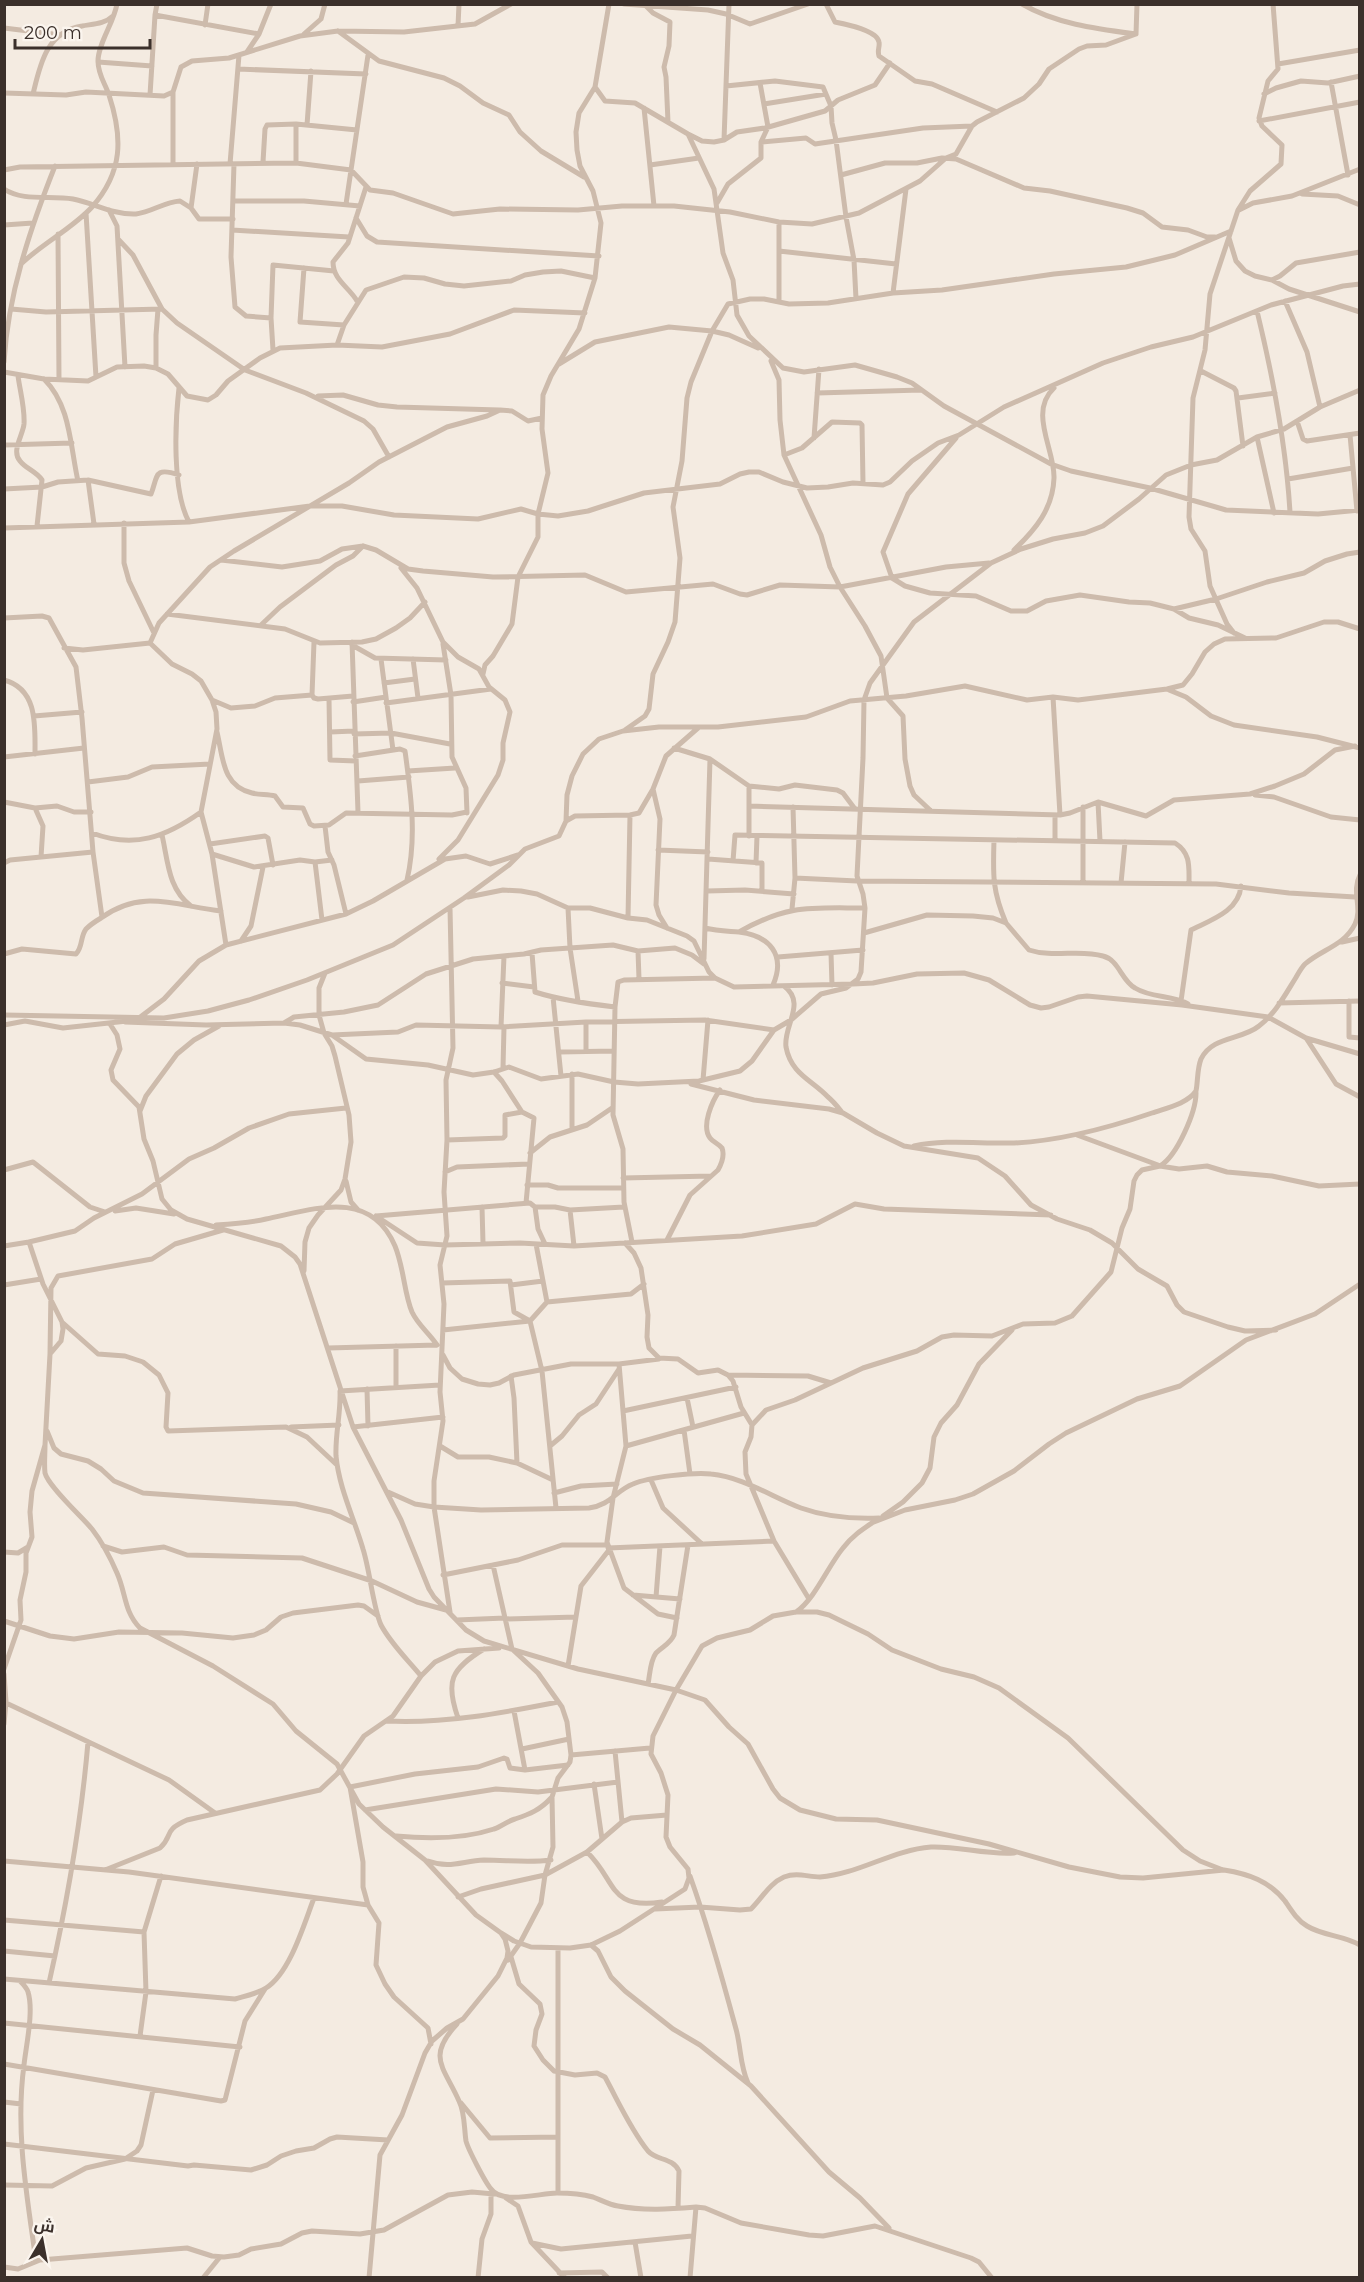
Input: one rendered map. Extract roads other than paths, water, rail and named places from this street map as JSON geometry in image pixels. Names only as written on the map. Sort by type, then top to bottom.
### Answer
[{"type":"street","points":[[21,264],[94,206],[116,165],[119,152],[118,134],[108,92],[100,79],[98,62],[100,50],[117,4]]},
{"type":"street","points":[[150,95],[155,15],[158,4]]},
{"type":"street","points":[[205,25],[208,4]]},
{"type":"street","points":[[246,53],[259,34],[271,4]]},
{"type":"street","points":[[300,36],[316,25],[326,4]]},
{"type":"street","points":[[458,26],[459,4]]},
{"type":"street","points":[[173,164],[173,92],[181,67],[185,64],[204,58],[229,58],[300,36],[338,31],[404,33],[475,24],[511,4]]},
{"type":"street","points":[[483,674],[485,665],[512,624],[518,577],[536,542],[538,514],[548,473],[542,418],[543,395],[546,385],[579,329],[595,278],[601,223],[598,208],[577,150],[576,132],[579,113],[595,87],[609,4]]},
{"type":"street","points":[[624,4],[708,10],[754,24],[808,4]]},
{"type":"street","points":[[724,140],[729,4]]},
{"type":"street","points":[[826,4],[835,22],[857,27],[876,36],[879,42],[877,53],[915,81],[932,84],[997,112]]},
{"type":"street","points":[[1023,4],[1041,14],[1104,30],[1136,34]]},
{"type":"street","points":[[1136,34],[1137,4]]},
{"type":"street","points":[[1234,633],[1227,624],[1210,586],[1205,551],[1191,529],[1189,500],[1192,398],[1201,371],[1210,294],[1237,211],[1250,191],[1281,164],[1282,145],[1259,121],[1259,111],[1268,81],[1276,72],[1278,64],[1273,4]]},
{"type":"street","points":[[645,5],[653,13],[670,22],[669,49],[664,67],[668,122]]},
{"type":"street","points":[[33,94],[41,60],[48,46],[61,35],[78,27],[109,20],[115,13]]},
{"type":"street","points":[[155,15],[259,34]]},
{"type":"street","points":[[4,28],[61,35]]},
{"type":"street","points":[[338,31],[379,61],[444,78],[460,86],[483,103],[509,115],[520,132],[541,151],[585,177]]},
{"type":"street","points":[[761,142],[806,138],[813,144],[923,128],[972,126],[1024,98],[1040,84],[1049,69],[1079,48],[1106,45],[1136,34]]},
{"type":"street","points":[[1278,64],[1359,50]]},
{"type":"street","points":[[238,55],[232,164],[231,257],[235,307],[246,316],[271,318]]},
{"type":"street","points":[[345,204],[368,55]]},
{"type":"street","points":[[98,62],[152,66]]},
{"type":"street","points":[[595,87],[605,101],[630,102],[688,134],[709,142],[724,140],[737,132],[768,127],[821,112],[838,100],[875,85],[890,63]]},
{"type":"street","points":[[238,69],[366,74]]},
{"type":"street","points":[[307,125],[311,71]]},
{"type":"street","points":[[1264,94],[1301,81],[1331,82],[1359,76]]},
{"type":"street","points":[[726,86],[776,81],[823,87],[831,106],[831,123],[836,140],[854,260],[856,299]]},
{"type":"street","points":[[1331,82],[1348,175]]},
{"type":"street","points":[[717,202],[728,184],[760,160],[761,142],[768,127],[760,83]]},
{"type":"street","points":[[4,93],[66,95],[108,92],[164,96],[173,92]]},
{"type":"street","points":[[764,104],[826,94]]},
{"type":"street","points":[[1259,121],[1359,102]]},
{"type":"street","points":[[644,108],[654,206]]},
{"type":"street","points":[[263,162],[266,126],[271,124],[357,130]]},
{"type":"street","points":[[296,124],[296,163]]},
{"type":"street","points":[[841,175],[885,163],[917,164],[946,158],[956,154],[972,126]]},
{"type":"street","points":[[688,134],[712,185],[717,202],[723,253],[733,280],[741,325],[775,367],[779,380],[784,455],[821,535],[830,567],[881,656],[887,698],[903,716],[905,759],[910,786],[914,795],[930,810]]},
{"type":"street","points":[[650,165],[699,158]]},
{"type":"street","points":[[4,170],[55,166],[296,163],[351,170],[366,187],[393,192],[453,214],[500,209],[696,207],[779,222],[818,224],[859,213],[906,189],[920,181],[946,158]]},
{"type":"street","points":[[946,158],[968,164],[1024,188],[1050,191],[1127,208],[1143,213],[1162,227],[1188,230],[1210,237],[1220,236]]},
{"type":"street","points":[[191,208],[197,164]]},
{"type":"street","points":[[4,362],[11,309],[21,264],[33,223],[55,166]]},
{"type":"street","points":[[1237,211],[1253,203],[1297,194],[1359,170]]},
{"type":"street","points":[[357,302],[352,291],[338,278],[333,262],[344,250],[350,237],[366,187]]},
{"type":"street","points":[[4,189],[20,196],[73,199],[129,214],[141,213],[168,202],[180,201],[191,208],[199,219],[232,219]]},
{"type":"street","points":[[893,293],[906,189]]},
{"type":"street","points":[[1297,194],[1338,196],[1359,205]]},
{"type":"street","points":[[233,201],[304,201],[360,206]]},
{"type":"street","points":[[109,210],[117,226],[125,367]]},
{"type":"street","points":[[86,213],[96,377]]},
{"type":"street","points":[[356,218],[365,233],[377,242],[598,256]]},
{"type":"street","points":[[779,222],[779,301]]},
{"type":"street","points":[[4,225],[33,223]]},
{"type":"street","points":[[232,230],[350,237]]},
{"type":"street","points":[[623,731],[645,716],[649,709],[653,674],[675,622],[680,558],[673,507],[681,461],[687,399],[691,382],[712,331],[728,304],[735,301],[764,298],[803,304],[893,293],[942,290],[1054,274],[1126,267],[1175,255],[1231,231]]},
{"type":"street","points":[[58,234],[59,380]]},
{"type":"street","points":[[1228,237],[1239,265],[1255,276],[1359,312]]},
{"type":"street","points":[[118,239],[133,255],[160,309],[177,324],[245,370],[310,395],[364,421],[373,429],[390,457]]},
{"type":"street","points":[[779,251],[896,264]]},
{"type":"street","points":[[1272,280],[1296,263],[1359,252]]},
{"type":"street","points":[[273,350],[271,318],[273,265],[334,271]]},
{"type":"street","points":[[304,268],[300,322],[344,325]]},
{"type":"street","points":[[337,345],[344,325],[369,287],[404,277],[424,278],[444,284],[464,286],[511,281],[543,272],[561,271],[595,278]]},
{"type":"street","points":[[4,528],[189,522],[310,506],[342,506],[394,515],[478,519],[521,509],[558,516],[588,512],[644,493],[720,484],[749,472],[759,472],[798,486],[828,487],[864,483],[877,485],[890,482],[924,452],[938,443],[959,435],[1004,407],[1103,363],[1207,332],[1285,301],[1359,284]]},
{"type":"street","points":[[1285,301],[1307,352],[1320,407]]},
{"type":"street","points":[[11,309],[59,312],[160,309]]},
{"type":"street","points":[[156,368],[156,335],[160,309]]},
{"type":"street","points":[[4,372],[44,379],[88,381],[111,369],[156,368],[168,374],[187,396],[208,400],[216,395],[228,381],[273,350],[337,345],[382,347],[397,345],[450,334],[514,310],[585,313]]},
{"type":"street","points":[[1257,312],[1275,393],[1288,479],[1290,512]]},
{"type":"street","points":[[559,364],[584,348],[607,339],[669,327],[712,331],[742,340],[791,371],[804,372],[855,365],[897,377],[923,390],[944,406],[1051,464],[1071,471],[1150,488],[1226,510],[1318,514],[1358,511],[1350,435]]},
{"type":"street","points":[[814,438],[819,369]]},
{"type":"street","points":[[1201,371],[1234,388],[1238,398],[1243,446]]},
{"type":"street","points":[[18,376],[24,424],[18,445],[19,461],[37,473],[42,480],[38,526]]},
{"type":"street","points":[[44,379],[57,394],[72,443],[78,481]]},
{"type":"street","points":[[1011,554],[1044,515],[1049,505],[1054,479],[1043,410],[1046,397],[1057,385]]},
{"type":"street","points":[[179,386],[176,429],[181,503],[189,522]]},
{"type":"street","points":[[817,393],[923,390]]},
{"type":"street","points":[[332,1035],[366,1059],[428,1065],[481,1075],[513,1067],[541,1079],[584,1074],[614,1082],[638,1084],[703,1080],[730,1074],[747,1067],[774,1030],[791,1020],[821,994],[853,984],[861,972],[865,908],[858,881],[860,838],[858,809],[864,700],[870,683],[914,622],[991,563],[1053,539],[1084,533],[1103,526],[1166,475],[1191,465],[1217,459],[1257,437],[1281,431],[1320,407],[1359,390]]},
{"type":"street","points":[[1238,398],[1275,393]]},
{"type":"street","points":[[310,395],[322,397],[343,395],[378,405],[512,411],[528,422],[542,418]]},
{"type":"street","points":[[150,643],[167,614],[210,567],[276,524],[390,457],[447,427],[500,410]]},
{"type":"street","points":[[1297,421],[1303,438],[1307,441],[1359,433]]},
{"type":"street","points":[[784,455],[802,448],[832,422],[861,423],[864,483]]},
{"type":"street","points":[[959,435],[905,499],[883,552],[892,578],[919,591],[976,596],[1003,608],[1019,612],[1046,601],[1080,595],[1150,603],[1174,609],[1189,618],[1218,625],[1246,639]]},
{"type":"street","points":[[1257,437],[1274,513]]},
{"type":"street","points":[[4,445],[72,443]]},
{"type":"street","points":[[1288,479],[1353,468]]},
{"type":"street","points":[[4,489],[42,487],[58,482],[88,480],[151,494],[154,479],[159,473],[167,471],[179,475]]},
{"type":"street","points":[[88,480],[94,524]]},
{"type":"street","points":[[124,523],[124,563],[129,581],[154,633]]},
{"type":"street","points":[[221,560],[282,567],[320,561],[342,549],[363,546],[376,550],[408,569],[460,576],[585,575],[626,592],[712,584],[747,595],[780,585],[840,587],[946,567],[991,563]]},
{"type":"street","points":[[261,625],[280,607],[336,565],[353,556],[363,546]]},
{"type":"street","points":[[1174,609],[1304,573],[1325,561],[1359,552]]},
{"type":"street","points":[[396,563],[417,588],[443,642],[451,695],[450,744],[455,768],[462,776],[466,788],[466,823]]},
{"type":"street","points":[[167,614],[261,625],[285,629],[314,642],[352,644],[376,639],[410,618],[424,602]]},
{"type":"street","points":[[4,618],[42,616],[49,618],[76,667],[82,712],[93,852],[102,917]]},
{"type":"street","points":[[4,1015],[164,1018],[208,1011],[249,1000],[325,973],[393,945],[464,898],[509,865],[525,849],[559,836],[566,821],[570,783],[583,754],[599,739],[623,731],[745,724],[806,717],[841,703],[965,686],[1020,700],[1053,697],[1078,700],[1167,689],[1183,685],[1202,655],[1214,644],[1225,639],[1276,638],[1324,622],[1338,622],[1359,629]]},
{"type":"street","points":[[312,695],[314,642]]},
{"type":"street","points":[[436,863],[454,844],[498,775],[503,760],[503,743],[510,712],[505,700],[491,689],[483,674],[451,651],[443,642]]},
{"type":"street","points":[[64,648],[83,650],[150,643],[172,664],[201,681],[216,712],[223,762],[227,776],[233,783],[251,793],[275,796],[283,807],[303,808],[310,824],[325,826],[332,824],[346,813],[452,815],[467,812]]},
{"type":"street","points":[[352,644],[372,657],[381,659],[446,660]]},
{"type":"street","points":[[352,644],[358,813]]},
{"type":"street","points":[[381,659],[393,750]]},
{"type":"street","points":[[413,659],[418,698]]},
{"type":"street","points":[[384,683],[415,679]]},
{"type":"street","points":[[4,680],[19,686],[24,691],[34,716],[35,754]]},
{"type":"street","points":[[212,700],[231,708],[255,706],[275,698],[312,695],[316,699],[386,700],[491,689]]},
{"type":"street","points":[[1167,689],[1186,697],[1211,716],[1234,725],[1317,737],[1357,747]]},
{"type":"street","points":[[1053,697],[1057,815],[1055,840]]},
{"type":"street","points":[[329,699],[330,760],[356,759],[400,749],[405,751],[414,843],[407,880]]},
{"type":"street","points":[[34,716],[82,712]]},
{"type":"street","points":[[566,821],[575,816],[637,814],[643,808],[653,789],[664,760],[674,748],[699,727]]},
{"type":"street","points":[[217,729],[201,812],[212,854],[226,945]]},
{"type":"street","points":[[330,732],[391,733],[450,744]]},
{"type":"street","points":[[1250,794],[1304,774],[1335,750],[1357,747]]},
{"type":"street","points":[[4,757],[84,748]]},
{"type":"street","points":[[674,748],[710,759],[749,786],[779,789],[795,785],[837,790],[843,793],[858,809]]},
{"type":"street","points":[[705,963],[710,759]]},
{"type":"street","points":[[88,782],[122,779],[152,767],[210,764]]},
{"type":"street","points":[[358,781],[455,768]]},
{"type":"street","points":[[749,786],[749,836]]},
{"type":"street","points":[[653,789],[659,810],[656,905],[668,929]]},
{"type":"street","points":[[749,806],[1057,815],[1070,813],[1098,802],[1146,816],[1174,801],[1250,794],[1274,797],[1331,817],[1359,820]]},
{"type":"street","points":[[4,802],[35,808],[57,806],[74,812],[91,812]]},
{"type":"street","points":[[1098,802],[1100,841]]},
{"type":"street","points":[[792,909],[795,878],[793,807]]},
{"type":"street","points":[[1083,807],[1083,883]]},
{"type":"street","points":[[35,808],[43,826],[41,857]]},
{"type":"street","points":[[92,833],[128,840],[162,835],[201,812]]},
{"type":"street","points":[[628,918],[630,815]]},
{"type":"street","points":[[325,826],[328,852],[346,914]]},
{"type":"street","points":[[162,835],[172,882],[181,898],[193,908]]},
{"type":"street","points":[[210,844],[265,836],[268,838],[273,865]]},
{"type":"street","points":[[733,861],[735,836],[1175,843],[1188,857],[1189,884]]},
{"type":"street","points":[[756,862],[757,836]]},
{"type":"street","points":[[994,840],[993,882],[997,902],[1006,924],[1029,950],[1107,957],[1116,964],[1124,978],[1137,990],[1181,1001],[1191,1006]]},
{"type":"street","points":[[1121,884],[1125,842]]},
{"type":"street","points":[[658,850],[708,852]]},
{"type":"street","points":[[4,863],[9,860],[93,852]]},
{"type":"street","points":[[212,854],[241,864],[263,867],[300,860],[315,862],[332,860]]},
{"type":"street","points":[[4,1025],[25,1021],[63,1028],[110,1024],[139,1018],[164,999],[199,961],[226,945],[346,914],[373,901],[436,863],[456,856],[466,856],[490,864],[518,855]]},
{"type":"street","points":[[708,859],[762,864],[762,890]]},
{"type":"street","points":[[315,862],[322,920]]},
{"type":"street","points":[[241,941],[251,926],[263,867]]},
{"type":"street","points":[[1340,943],[1356,922],[1358,911],[1355,897],[1359,875]]},
{"type":"street","points":[[795,878],[858,881],[1189,884],[1241,886],[1289,893],[1355,897]]},
{"type":"street","points":[[1181,1001],[1191,930],[1234,906],[1239,899],[1241,886]]},
{"type":"street","points":[[464,898],[503,890],[521,891],[537,894],[568,908],[590,908],[628,918],[647,920],[694,941],[715,978]]},
{"type":"street","points":[[707,891],[762,890],[794,894]]},
{"type":"street","points":[[4,954],[22,949],[76,954],[80,950],[85,930],[113,909],[129,903],[148,900],[172,902],[193,908],[221,911]]},
{"type":"street","points":[[449,1612],[434,1507],[434,1481],[443,1417],[440,1345],[444,1304],[440,1265],[447,1236],[445,1172],[447,1070],[453,1048],[450,908]]},
{"type":"street","points":[[568,908],[570,948],[578,1001]]},
{"type":"street","points":[[739,932],[761,920],[792,909],[865,908]]},
{"type":"street","points":[[864,933],[927,915],[993,918],[1006,924]]},
{"type":"street","points":[[705,928],[718,932],[739,932],[773,947],[778,957],[777,978],[774,985]]},
{"type":"street","points":[[752,1425],[766,1410],[795,1400],[863,1368],[917,1351],[942,1336],[992,1336],[1016,1327],[1034,1323],[1055,1323],[1072,1316],[1111,1272],[1122,1228],[1130,1209],[1137,1174],[1142,1170],[1167,1162],[1178,1144],[1192,1112],[1199,1066],[1208,1050],[1218,1042],[1259,1027],[1279,1004],[1306,962],[1340,943],[1359,938]]},
{"type":"street","points":[[284,1023],[294,1017],[378,1005],[426,974],[473,959],[613,945],[638,951],[675,948],[705,963]]},
{"type":"street","points":[[778,957],[863,950]]},
{"type":"street","points":[[638,951],[639,979]]},
{"type":"street","points":[[831,952],[832,985]]},
{"type":"street","points":[[532,953],[536,992],[582,1003],[615,1007]]},
{"type":"street","points":[[503,1068],[504,956]]},
{"type":"street","points":[[304,1275],[304,1242],[309,1228],[318,1215],[341,1190],[345,1179],[351,1133],[332,1046],[324,1033],[320,1015],[319,988],[325,973]]},
{"type":"street","points":[[632,1242],[624,1207],[623,1149],[612,1108],[615,1007],[618,982],[624,980],[715,978],[734,987],[832,985],[873,983],[917,974],[964,973],[989,980],[1030,1005],[1041,1008],[1050,1007],[1078,996],[1087,996],[1191,1006],[1269,1017],[1306,1038],[1359,1054]]},
{"type":"street","points":[[502,983],[534,987]]},
{"type":"street","points":[[783,985],[794,999],[795,1006],[787,1032],[786,1047],[794,1068],[802,1077],[828,1096],[843,1113]]},
{"type":"street","points":[[553,997],[561,1076]]},
{"type":"street","points":[[1349,1001],[1349,1037],[1359,1038]]},
{"type":"street","points":[[1279,1004],[1359,1001]]},
{"type":"street","points":[[125,1022],[220,1025],[284,1023],[311,1027],[332,1035],[398,1032],[416,1025],[502,1027],[615,1021],[708,1020],[774,1030]]},
{"type":"street","points":[[703,1080],[708,1020]]},
{"type":"street","points":[[586,1022],[586,1051]]},
{"type":"street","points":[[110,1024],[117,1035],[120,1049],[111,1070],[113,1080],[136,1103],[140,1111],[144,1139],[166,1205],[177,1215]]},
{"type":"street","points":[[140,1111],[146,1096],[177,1053],[220,1025]]},
{"type":"street","points":[[1306,1038],[1336,1084],[1359,1098]]},
{"type":"street","points":[[559,1052],[614,1051]]},
{"type":"street","points":[[494,1072],[522,1112],[534,1118],[526,1203]]},
{"type":"street","points":[[572,1074],[572,1129]]},
{"type":"street","points":[[671,1083],[720,1090],[754,1100],[801,1104],[843,1113],[904,1146],[960,1154],[986,1162],[1005,1176],[1031,1205],[1090,1230],[1117,1247],[1138,1269],[1167,1287],[1177,1305],[1184,1312],[1237,1329],[1276,1330]]},
{"type":"street","points":[[667,1240],[690,1195],[721,1165],[722,1148],[710,1138],[708,1132],[710,1106],[720,1090]]},
{"type":"street","points":[[912,1146],[934,1142],[1024,1142],[1076,1135],[1166,1108],[1187,1099],[1196,1091]]},
{"type":"street","points":[[4,1246],[75,1231],[94,1218],[142,1194],[189,1159],[268,1120],[289,1114],[346,1108]]},
{"type":"street","points":[[530,1153],[550,1137],[595,1121],[612,1108]]},
{"type":"street","points":[[447,1140],[503,1138],[505,1136],[505,1115],[522,1112]]},
{"type":"street","points":[[1076,1135],[1160,1166],[1179,1169],[1207,1166],[1227,1172],[1272,1176],[1319,1186],[1359,1184]]},
{"type":"street","points":[[4,1170],[33,1162],[90,1207],[107,1212],[136,1208],[177,1215],[281,1246],[295,1257],[304,1275],[353,1427],[388,1492],[429,1589],[474,1635],[509,1649],[568,1666],[699,1697],[710,1704],[729,1727],[748,1744],[780,1798],[800,1810],[836,1819],[877,1820],[1069,1867],[1132,1878],[1224,1870]]},
{"type":"street","points":[[445,1172],[457,1167],[529,1164]]},
{"type":"street","points":[[623,1178],[711,1176]]},
{"type":"street","points":[[345,1179],[351,1202],[360,1212]]},
{"type":"street","points":[[527,1185],[548,1185],[558,1188],[623,1188]]},
{"type":"street","points":[[373,1216],[526,1203],[535,1207],[570,1210],[624,1207]]},
{"type":"street","points":[[211,1226],[259,1221],[328,1206],[373,1216],[417,1243],[574,1246],[742,1236],[823,1221],[850,1206],[860,1204],[884,1209],[1051,1215]]},
{"type":"street","points":[[482,1207],[483,1243]]},
{"type":"street","points":[[535,1207],[538,1229],[545,1244]]},
{"type":"street","points":[[570,1210],[574,1246]]},
{"type":"street","points":[[373,1216],[394,1243],[411,1310],[416,1320],[440,1345]]},
{"type":"street","points":[[224,1229],[175,1244],[152,1259],[58,1276],[51,1288],[45,1473],[50,1483],[94,1531],[103,1546],[118,1574],[128,1613],[140,1628],[204,1660],[273,1704],[296,1731],[337,1764],[359,1804],[365,1810],[425,1860],[476,1915],[520,1943],[531,1947],[558,1948],[591,1945],[620,1931],[685,1889],[689,1878],[688,1869]]},
{"type":"street","points":[[29,1242],[41,1279],[62,1322],[98,1354],[126,1356],[143,1362],[159,1375],[168,1393],[166,1427],[168,1431],[339,1425]]},
{"type":"street","points":[[624,1243],[639,1259],[648,1315],[647,1342],[653,1354],[663,1359]]},
{"type":"street","points":[[536,1244],[547,1302]]},
{"type":"street","points":[[4,1285],[41,1279]]},
{"type":"street","points":[[442,1283],[508,1280],[511,1285],[514,1312],[530,1321],[542,1371],[556,1508]]},
{"type":"street","points":[[511,1285],[543,1281]]},
{"type":"street","points":[[443,1330],[530,1321],[547,1302],[631,1294],[644,1284]]},
{"type":"street","points":[[874,1522],[905,1510],[973,1494],[1014,1472],[1066,1433],[1137,1399],[1180,1386],[1246,1340],[1315,1314],[1359,1284]]},
{"type":"street","points":[[50,1354],[62,1341],[62,1322]]},
{"type":"street","points":[[796,1612],[809,1599],[843,1547],[860,1531],[903,1502],[922,1483],[930,1468],[934,1437],[941,1423],[957,1406],[979,1364],[1016,1327]]},
{"type":"street","points":[[328,1348],[440,1345]]},
{"type":"street","points":[[396,1346],[396,1387]]},
{"type":"street","points":[[442,1354],[455,1374],[471,1383],[490,1386],[511,1376],[577,1363],[619,1367],[663,1359],[678,1359],[698,1373],[718,1370],[728,1375],[808,1376],[831,1383]]},
{"type":"street","points":[[619,1367],[626,1446],[606,1534],[608,1547],[622,1583],[631,1594],[658,1614],[677,1618]]},
{"type":"street","points":[[550,1446],[562,1436],[579,1415],[596,1404],[619,1367]]},
{"type":"street","points":[[728,1375],[736,1387],[739,1402],[752,1425],[753,1431],[744,1460],[751,1486],[774,1541],[809,1599]]},
{"type":"street","points":[[511,1376],[517,1463]]},
{"type":"street","points":[[340,1391],[440,1385]]},
{"type":"street","points":[[623,1411],[736,1387]]},
{"type":"street","points":[[367,1389],[368,1426]]},
{"type":"street","points":[[340,1391],[336,1443],[337,1464],[343,1491],[372,1581],[378,1616],[389,1638],[421,1676]]},
{"type":"street","points":[[687,1398],[693,1427]]},
{"type":"street","points":[[626,1446],[744,1413]]},
{"type":"street","points":[[353,1427],[443,1417]]},
{"type":"street","points":[[286,1427],[307,1437],[337,1464]]},
{"type":"street","points":[[46,1429],[54,1448],[61,1454],[88,1461],[102,1469],[114,1481],[143,1493],[244,1499],[308,1506],[331,1512],[354,1523]]},
{"type":"street","points":[[684,1430],[690,1474]]},
{"type":"street","points":[[4,1669],[22,1612],[20,1600],[32,1528],[30,1512],[32,1491],[45,1445]]},
{"type":"street","points":[[440,1446],[458,1457],[489,1457],[517,1463],[553,1480]]},
{"type":"street","points":[[388,1492],[415,1504],[434,1507],[481,1510],[600,1506],[630,1485],[690,1474],[722,1476],[815,1513],[858,1519],[880,1518]]},
{"type":"street","points":[[651,1480],[663,1508],[702,1544]]},
{"type":"street","points":[[555,1493],[581,1486],[616,1484]]},
{"type":"street","points":[[443,1575],[532,1557],[562,1545],[608,1547],[774,1541]]},
{"type":"street","points":[[648,1684],[653,1659],[672,1639],[688,1545]]},
{"type":"street","points":[[4,1551],[18,1553],[29,1546]]},
{"type":"street","points":[[103,1546],[123,1552],[164,1547],[187,1555],[302,1558],[372,1581],[417,1602],[449,1612]]},
{"type":"street","points":[[656,1597],[660,1546]]},
{"type":"street","points":[[568,1666],[581,1586],[608,1547]]},
{"type":"street","points":[[492,1566],[505,1618],[509,1649]]},
{"type":"street","points":[[631,1594],[680,1599]]},
{"type":"street","points":[[4,1622],[50,1636],[74,1638],[120,1632],[234,1638],[254,1635],[266,1630],[280,1617],[294,1613],[358,1605],[364,1606],[378,1616]]},
{"type":"street","points":[[749,2084],[742,2064],[741,2045],[719,1963],[688,1869],[670,1847],[666,1837],[666,1788],[650,1748],[653,1736],[699,1649],[717,1638],[750,1630],[773,1616],[796,1612],[817,1612],[829,1615],[868,1634],[892,1650],[941,1669],[974,1677],[999,1688],[1068,1738],[1183,1850],[1200,1861],[1262,1880],[1306,1925],[1349,1939],[1359,1945]]},
{"type":"street","points":[[457,1620],[576,1617]]},
{"type":"street","points":[[458,1718],[450,1690],[455,1672],[467,1660],[486,1648]]},
{"type":"street","points":[[105,1870],[160,1848],[165,1844],[169,1830],[178,1823],[320,1790],[340,1769],[364,1736],[399,1708],[421,1676],[435,1662],[450,1653],[486,1648],[509,1649],[538,1673],[558,1702],[567,1722],[571,1755],[561,1772],[552,1797],[553,1847],[545,1875],[541,1903],[520,1943],[504,1964]]},
{"type":"street","points":[[4,1674],[4,1724]]},
{"type":"street","points":[[5,1702],[169,1780],[214,1814]]},
{"type":"street","points":[[386,1720],[423,1723],[514,1711],[558,1702]]},
{"type":"street","points":[[514,1711],[525,1770]]},
{"type":"street","points":[[522,1749],[569,1739]]},
{"type":"street","points":[[49,1983],[74,1868],[88,1742]]},
{"type":"street","points":[[571,1755],[650,1748]]},
{"type":"street","points":[[615,1751],[622,1822]]},
{"type":"street","points":[[350,1787],[414,1774],[478,1767],[504,1758],[507,1759],[510,1768],[525,1770],[567,1765]]},
{"type":"street","points":[[365,1810],[496,1789],[538,1792],[554,1788],[618,1782]]},
{"type":"street","points":[[594,1784],[602,1839]]},
{"type":"street","points":[[350,1787],[363,1862],[363,1887],[368,1905],[379,1923],[376,1965],[394,1997],[428,2028],[431,2044]]},
{"type":"street","points":[[394,1836],[412,1838],[477,1833],[495,1829],[507,1822],[536,1812],[552,1797]]},
{"type":"street","points":[[458,1896],[545,1875],[587,1852],[622,1822],[631,1818],[667,1815]]},
{"type":"street","points":[[654,1909],[700,1906],[740,1910],[751,1908],[770,1887],[792,1874],[818,1877],[839,1875],[884,1858],[918,1849],[933,1847],[999,1854],[1018,1853]]},
{"type":"street","points":[[587,1852],[601,1867],[613,1891],[620,1897],[641,1903],[667,1902]]},
{"type":"street","points":[[425,1860],[443,1866],[477,1861],[551,1860]]},
{"type":"street","points":[[4,1861],[161,1876],[368,1905]]},
{"type":"street","points":[[140,2036],[147,1992],[144,1932],[161,1876]]},
{"type":"street","points":[[4,2064],[213,2100],[225,2100],[245,2021],[266,1988],[279,1977],[288,1961],[314,1898]]},
{"type":"street","points":[[4,1920],[144,1932]]},
{"type":"street","points":[[501,1933],[508,1950],[504,1964],[483,1996],[448,2034],[440,2049],[443,2069],[460,2102],[490,2138],[558,2137]]},
{"type":"street","points":[[591,1945],[598,1951],[611,1977],[625,1991],[673,2029],[700,2045],[749,2084],[829,2172],[860,2198],[890,2229]]},
{"type":"street","points":[[558,1948],[558,2193]]},
{"type":"street","points":[[4,1951],[55,1956]]},
{"type":"street","points":[[511,1957],[519,1984],[540,2004],[542,2014],[536,2030],[534,2046],[543,2060],[557,2072],[575,2075],[597,2073],[605,2077],[649,2152],[676,2165],[679,2171],[678,2208]]},
{"type":"street","points":[[4,1979],[225,2000],[235,1999],[266,1988]]},
{"type":"street","points":[[20,1981],[28,1992],[20,2145],[36,2261]]},
{"type":"street","points":[[369,2277],[377,2168],[380,2155],[402,2115],[431,2044],[447,2028],[463,2019]]},
{"type":"street","points":[[4,2023],[240,2047]]},
{"type":"street","points":[[4,2185],[52,2186],[86,2168],[125,2159],[137,2151],[141,2145],[153,2090]]},
{"type":"street","points":[[4,2102],[21,2104]]},
{"type":"street","points":[[460,2102],[470,2153],[490,2189],[518,2206],[531,2242],[558,2273],[565,2277]]},
{"type":"street","points":[[4,2144],[188,2166],[251,2170],[267,2165],[281,2156],[315,2148],[337,2137],[388,2140]]},
{"type":"street","points":[[4,2267],[18,2269],[36,2261],[187,2248],[220,2257],[239,2255],[251,2249],[281,2244],[302,2233],[312,2231],[360,2234],[374,2232],[397,2224],[448,2195],[472,2192],[523,2198],[558,2193],[584,2195],[621,2207],[639,2209],[705,2208],[741,2223],[809,2235],[823,2236],[875,2226],[890,2229],[911,2239],[971,2258],[979,2262],[992,2277]]},
{"type":"street","points":[[478,2277],[482,2240],[491,2214],[490,2193]]},
{"type":"street","points":[[690,2277],[696,2207]]},
{"type":"street","points":[[531,2242],[546,2248],[561,2249],[692,2236]]},
{"type":"street","points":[[634,2242],[640,2277]]},
{"type":"street","points":[[203,2277],[220,2257]]},
{"type":"street","points":[[558,2273],[602,2272],[608,2277]]}]
